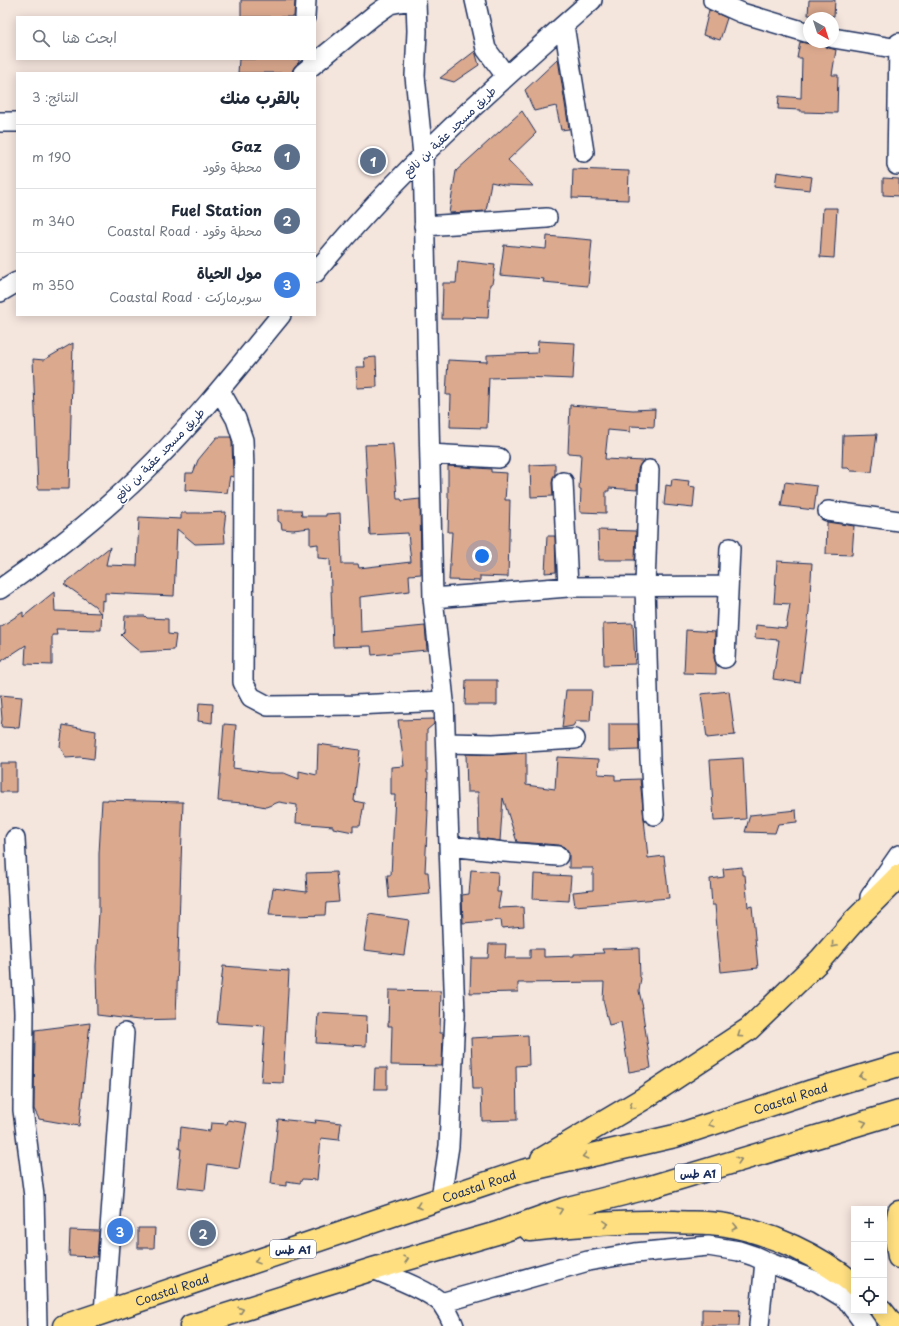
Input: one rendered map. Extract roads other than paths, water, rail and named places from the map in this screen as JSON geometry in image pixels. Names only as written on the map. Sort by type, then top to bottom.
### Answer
[{"type":"highway","points":[[523,1171],[643,1099],[749,1029],[820,960],[855,920],[899,876]]},
{"type":"highway","name":"Coastal Road","points":[[64,1326],[523,1171],[675,1136],[812,1091],[899,1065]]},
{"type":"highway","name":"طس A1","points":[[191,1326],[374,1269],[497,1233],[564,1209],[648,1188],[899,1112]]},
{"type":"highway","points":[[899,1212],[895,1232],[899,1257]]},
{"type":"highway","points":[[497,1233],[572,1225],[646,1222],[726,1225],[759,1233],[789,1244],[851,1282]]},
{"type":"highway","points":[[884,1314],[894,1326]]},
{"type":"street","points":[[304,16],[306,0]]},
{"type":"street","points":[[304,72],[390,4],[410,0]]},
{"type":"street","points":[[416,0],[417,32],[415,76],[423,155],[433,598],[444,701],[450,846],[454,1015],[449,1146],[441,1198]]},
{"type":"street","points":[[475,0],[486,49],[506,76]]},
{"type":"street","name":"طريق مسجد عقبة بن نافع","points":[[316,271],[358,222],[423,155],[506,76],[592,0]]},
{"type":"street","points":[[713,0],[742,13],[803,31]]},
{"type":"street","points":[[564,25],[584,152]]},
{"type":"street","points":[[839,39],[899,49]]},
{"type":"street","points":[[897,165],[899,43]]},
{"type":"street","points":[[0,122],[16,122]]},
{"type":"street","points":[[424,226],[547,218]]},
{"type":"street","points":[[0,292],[16,283]]},
{"type":"street","name":"طريق مسجد عقبة بن نافع","points":[[0,589],[98,514],[154,462],[220,391],[280,316]]},
{"type":"street","points":[[220,391],[236,419],[243,440],[243,682],[251,697],[268,706],[355,705],[444,701]]},
{"type":"street","points":[[430,454],[499,458]]},
{"type":"street","points":[[650,470],[645,586],[650,759],[654,815]]},
{"type":"street","points":[[563,482],[568,587]]},
{"type":"street","points":[[828,511],[899,521]]},
{"type":"street","points":[[725,658],[730,548]]},
{"type":"street","points":[[433,598],[568,587],[728,586]]},
{"type":"street","points":[[446,744],[493,744],[575,739]]},
{"type":"street","points":[[14,839],[24,1012],[23,1110],[34,1196],[37,1326]]},
{"type":"street","points":[[450,846],[558,856]]},
{"type":"street","points":[[855,920],[890,866],[899,855]]},
{"type":"street","points":[[104,1313],[124,1033]]},
{"type":"street","points":[[441,1303],[588,1261],[635,1253],[708,1246],[739,1251],[818,1282],[846,1299],[851,1306]]},
{"type":"street","points":[[759,1326],[765,1261]]},
{"type":"street","points":[[374,1269],[420,1289],[441,1303],[452,1319],[454,1326]]},
{"type":"street","points":[[857,1314],[866,1326]]},
{"type":"place","name":"Gaz","points":[[373,161]]},
{"type":"place","name":"مول الحياة","points":[[120,1231]]},
{"type":"place","name":"Fuel Station","points":[[203,1233]]}]
